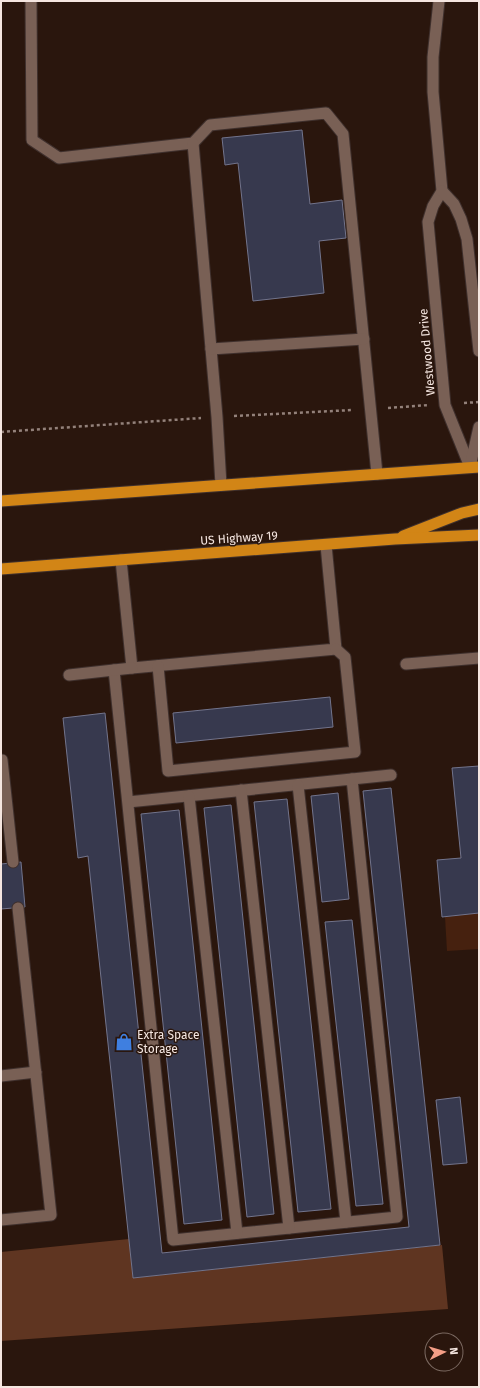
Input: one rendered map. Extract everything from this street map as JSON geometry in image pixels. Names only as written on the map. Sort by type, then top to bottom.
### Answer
[{"type":"highway","points":[[1,501],[474,467]]},
{"type":"highway","points":[[395,539],[462,513],[479,509]]},
{"type":"highway","name":"US Highway 19","points":[[1,570],[395,539],[479,535]]},
{"type":"street","points":[[31,1],[32,140],[59,158],[193,143],[210,125],[326,113],[343,134],[377,474]]},
{"type":"street","points":[[440,1],[433,58],[433,92],[442,191],[454,204],[461,219],[467,239],[479,351]]},
{"type":"street","points":[[193,143],[217,417],[221,485]]},
{"type":"street","name":"Westwood Drive","points":[[442,191],[433,206],[428,222],[445,404],[474,467]]},
{"type":"street","points":[[211,349],[364,339]]},
{"type":"street","points":[[474,467],[479,427]]},
{"type":"street","points":[[158,666],[168,771],[355,752],[345,657],[336,649],[326,545]]},
{"type":"street","points":[[121,560],[132,668]]},
{"type":"street","points":[[69,675],[336,649]]},
{"type":"street","points":[[406,664],[479,658]]},
{"type":"street","points":[[114,670],[173,1240],[397,1217],[352,779]]},
{"type":"street","points":[[1,760],[13,862]]},
{"type":"street","points":[[128,802],[391,775]]},
{"type":"street","points":[[298,785],[346,1222]]},
{"type":"street","points":[[241,790],[289,1228]]},
{"type":"street","points":[[190,796],[237,1233]]},
{"type":"street","points":[[1,1220],[51,1215],[18,908]]},
{"type":"street","points":[[1,1076],[36,1072]]},
{"type":"path","points":[[1,432],[217,417],[479,402]]},
{"type":"shaded area","points":[[479,913],[479,949],[447,951],[445,917]]},
{"type":"shaded area","points":[[129,1239],[133,1278],[442,1245],[448,1309],[1,1341],[1,1252]]},
{"type":"building","points":[[302,130],[310,204],[342,200],[346,238],[319,241],[324,293],[253,301],[238,163],[225,165],[222,138]]},
{"type":"building","points":[[330,697],[333,727],[176,743],[173,713]]},
{"type":"building","name":"Extra Space Storage","points":[[105,713],[162,1253],[409,1227],[363,791],[391,788],[440,1245],[133,1278],[88,856],[78,858],[63,718]]},
{"type":"building","points":[[479,766],[479,913],[442,917],[437,860],[461,858],[452,768]]},
{"type":"building","points":[[338,793],[349,899],[322,902],[311,796]]},
{"type":"building","points":[[287,799],[331,1209],[298,1212],[254,802]]},
{"type":"building","name":"Extra Space Storage","points":[[231,805],[274,1214],[247,1217],[204,808]]},
{"type":"building","name":"Extra Space Storage","points":[[179,810],[222,1220],[184,1224],[141,814]]},
{"type":"building","points":[[21,862],[25,907],[1,909],[1,864]]},
{"type":"building","points":[[352,920],[383,1204],[356,1206],[325,922]]},
{"type":"building","points":[[460,1097],[467,1163],[443,1165],[436,1100]]},
{"type":"place","name":"Extra Space Storage","points":[[124,1042]]}]
